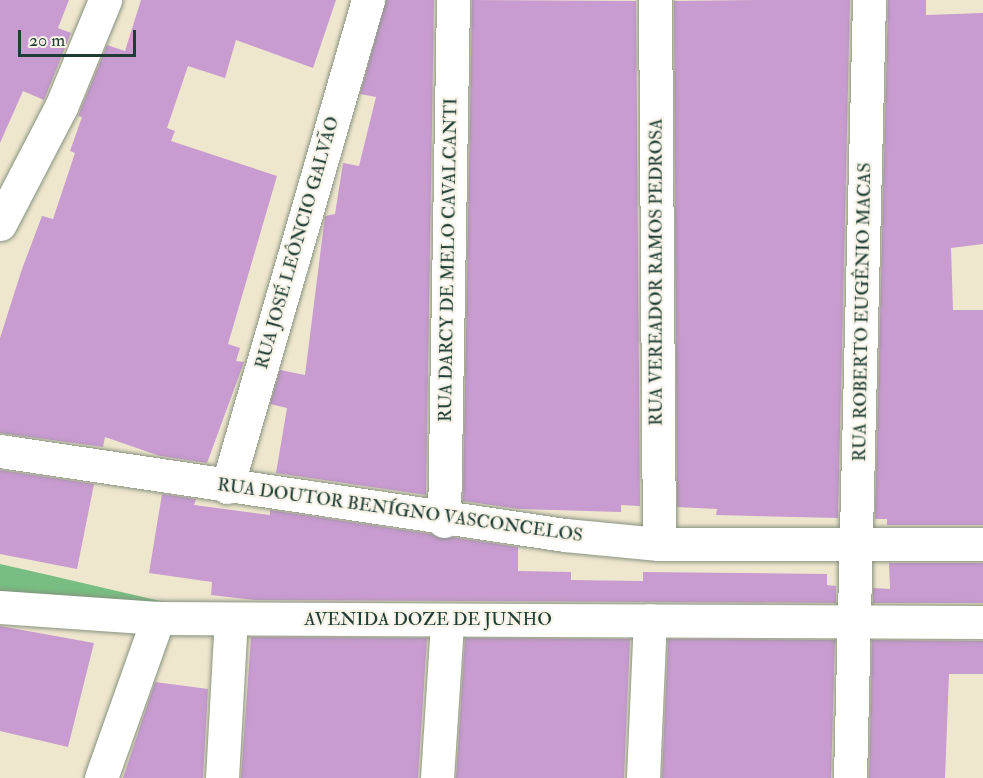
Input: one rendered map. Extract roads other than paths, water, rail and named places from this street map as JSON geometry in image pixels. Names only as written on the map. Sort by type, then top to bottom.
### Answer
[{"type":"street","points":[[0,224],[61,107],[105,0]]},
{"type":"street","name":"RUA JOSÉ LEÔNCIO GALVÃO","points":[[227,487],[368,0]]},
{"type":"street","name":"RUA DARCY DE MELO CAVALCANTI","points":[[444,520],[453,0]]},
{"type":"street","name":"RUA VEREADOR RAMOS PEDROSA","points":[[655,0],[659,544]]},
{"type":"street","name":"RUA ROBERTO EUGÊNIO MACAS","points":[[850,778],[859,545],[869,0]]},
{"type":"street","name":"RUA DOUTOR BENÍGNO VASCONCELOS","points":[[0,451],[444,520],[659,544],[983,544]]},
{"type":"street","name":"AVENIDA DOZE DE JUNHO","points":[[0,607],[158,618],[447,622],[650,620],[856,624],[983,622]]},
{"type":"street","points":[[100,778],[158,618]]},
{"type":"street","points":[[222,778],[231,619]]},
{"type":"street","points":[[643,778],[650,620]]},
{"type":"street","points":[[437,778],[447,622]]}]
